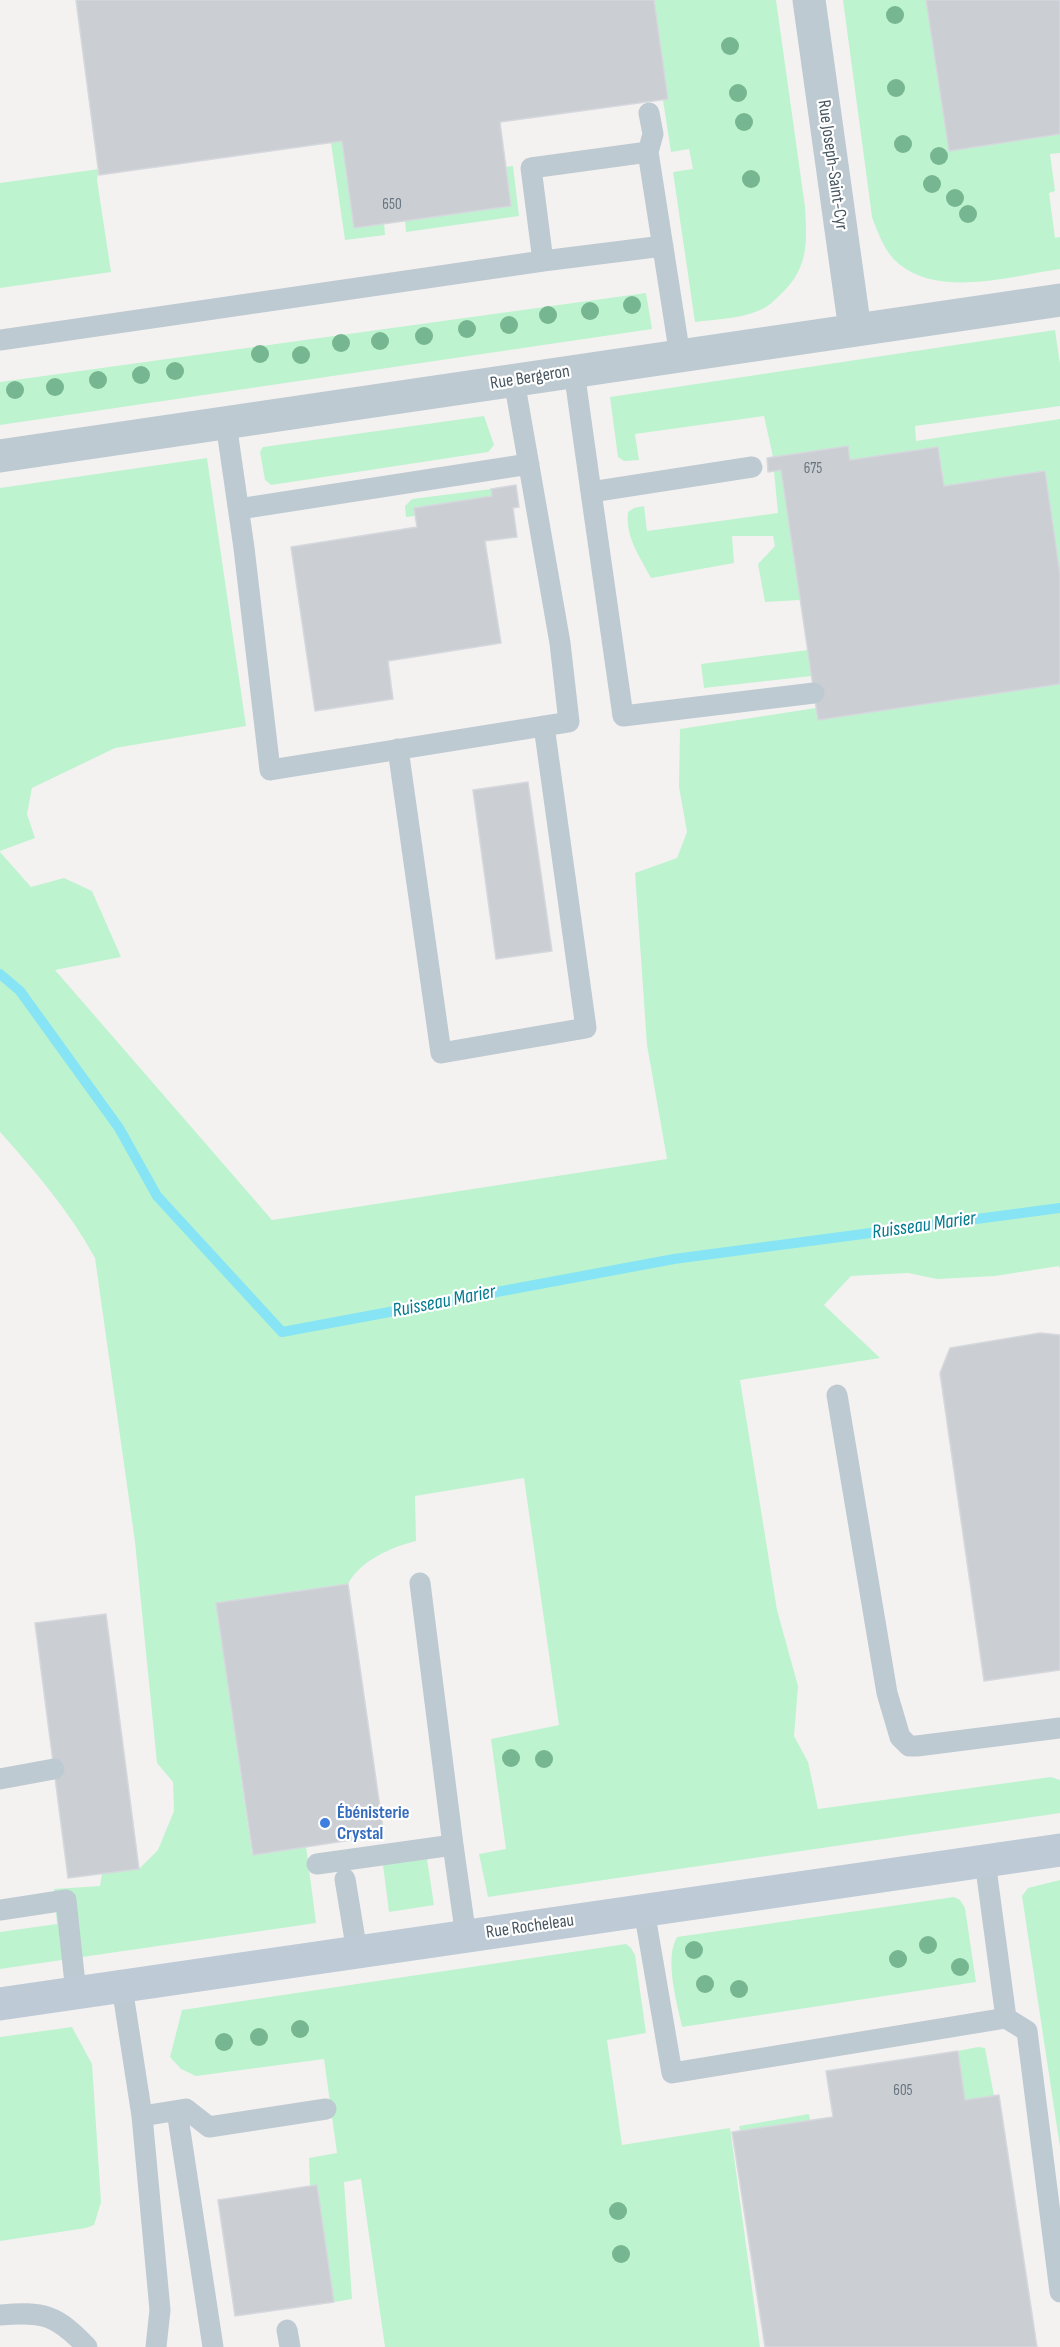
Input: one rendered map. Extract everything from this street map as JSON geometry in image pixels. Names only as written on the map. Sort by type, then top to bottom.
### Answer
[{"type":"street","name":"Rue Joseph-Saint-Cyr","points":[[809,0],[855,330]]},
{"type":"street","name":"Rue Bergeron","points":[[0,456],[1060,300]]},
{"type":"street","name":"Rue Rocheleau","points":[[0,2004],[1060,1850]]},
{"type":"lane","points":[[649,113],[653,134],[648,152],[680,356]]},
{"type":"lane","points":[[543,261],[531,168],[648,152]]},
{"type":"lane","points":[[0,340],[543,261],[663,246]]},
{"type":"lane","points":[[574,371],[623,716],[814,693]]},
{"type":"lane","points":[[226,423],[239,509],[270,770],[569,722],[560,643],[514,380]]},
{"type":"lane","points":[[239,509],[529,464]]},
{"type":"lane","points":[[591,492],[752,467]]},
{"type":"lane","points":[[398,749],[441,1053],[586,1028],[544,726]]},
{"type":"lane","points":[[837,1395],[887,1693],[900,1737],[909,1746],[917,1746],[1060,1728]]},
{"type":"lane","points":[[420,1583],[466,1936]]},
{"type":"lane","points":[[0,1779],[54,1770]]},
{"type":"lane","points":[[317,1864],[453,1845]]},
{"type":"lane","points":[[985,1861],[1006,2018]]},
{"type":"lane","points":[[345,1879],[357,1952]]},
{"type":"lane","points":[[0,1910],[66,1900],[76,1993]]},
{"type":"lane","points":[[644,1910],[672,2073],[1006,2018],[1027,2031],[1060,2292]]},
{"type":"lane","points":[[122,1987],[142,2116],[160,2310],[156,2347]]},
{"type":"lane","points":[[142,2116],[186,2109],[209,2127],[326,2109]]},
{"type":"lane","points":[[177,2111],[213,2347]]},
{"type":"lane","points":[[0,2315],[27,2312],[43,2314],[73,2332],[87,2347]]},
{"type":"green space","points":[[654,0],[776,0],[805,207],[806,243],[802,264],[791,283],[769,305],[753,313],[695,322],[673,172],[693,169],[689,149],[671,152],[663,100],[667,98]]},
{"type":"green space","points":[[843,0],[926,0],[950,151],[1060,134],[1060,153],[1050,154],[1055,191],[1049,193],[1055,238],[1060,237],[1060,269],[977,282],[955,282],[935,280],[916,274],[894,259],[882,242],[872,217]]},
{"type":"green space","points":[[342,141],[384,223],[385,235],[345,240],[331,143]]},
{"type":"green space","points":[[513,166],[519,216],[406,232],[405,220],[506,167]]},
{"type":"green space","points":[[99,169],[97,180],[111,272],[0,288],[0,183]]},
{"type":"green space","points":[[646,293],[652,329],[0,425],[0,382]]},
{"type":"green space","points":[[1055,330],[1060,364],[1060,406],[915,426],[916,441],[1060,419],[1060,574],[1044,471],[944,486],[938,447],[850,460],[773,457],[764,416],[635,434],[639,460],[624,461],[618,457],[610,397]]},
{"type":"green space","points":[[484,416],[494,445],[488,452],[271,485],[265,480],[260,452],[263,447]]},
{"type":"green space","points":[[207,458],[246,726],[115,748],[32,788],[27,814],[35,838],[0,851],[0,488]]},
{"type":"green space","points":[[781,470],[800,600],[765,602],[758,564],[775,546],[773,536],[732,536],[734,563],[651,578],[631,538],[628,512],[644,506],[647,531],[778,513],[774,471]]},
{"type":"green space","points":[[491,489],[492,496],[414,508],[415,516],[406,517],[405,506],[412,499]]},
{"type":"green space","points":[[808,650],[811,676],[704,688],[701,664]]},
{"type":"green space","points":[[1060,684],[1060,1269],[1059,1266],[995,1276],[937,1279],[908,1273],[851,1276],[824,1305],[880,1358],[740,1380],[777,1610],[798,1686],[794,1736],[808,1762],[818,1809],[1051,1777],[1060,1780],[1060,1813],[488,1897],[479,1854],[506,1849],[491,1739],[559,1725],[524,1478],[415,1496],[416,1541],[377,1556],[360,1568],[348,1584],[216,1603],[252,1854],[306,1846],[316,1923],[0,1969],[0,1932],[57,1924],[54,1889],[100,1886],[102,1874],[139,1869],[158,1850],[174,1811],[173,1782],[157,1763],[135,1542],[95,1258],[51,1192],[0,1132],[0,852],[31,887],[64,878],[92,891],[121,957],[55,970],[272,1220],[667,1159],[647,1045],[635,873],[677,858],[687,832],[679,787],[680,729],[816,708],[818,720]]},
{"type":"green space","points":[[427,1859],[434,1905],[389,1912],[383,1865]]},
{"type":"green space","points":[[1060,1880],[1060,2147],[1022,1896],[1028,1888]]},
{"type":"green space","points":[[954,1897],[960,1900],[965,1908],[976,1982],[682,2027],[672,1969],[673,1946],[677,1937]]},
{"type":"green space","points":[[626,1944],[635,1955],[646,2033],[607,2040],[622,2145],[730,2128],[760,2347],[385,2347],[361,2179],[344,2182],[352,2299],[334,2302],[316,2185],[310,2186],[309,2158],[337,2153],[324,2059],[196,2076],[181,2069],[170,2057],[182,2010]]},
{"type":"green space","points":[[72,2027],[92,2064],[101,2202],[94,2225],[0,2241],[0,2037]]},
{"type":"green space","points":[[985,2048],[994,2096],[965,2100],[958,2051]]},
{"type":"green space","points":[[809,2114],[810,2120],[740,2131],[739,2126]]},
{"type":"building","points":[[76,0],[654,0],[668,99],[500,122],[511,206],[354,228],[342,141],[99,175]]},
{"type":"building","points":[[926,0],[1060,0],[1060,134],[949,151]]},
{"type":"building","points":[[848,446],[850,460],[938,447],[944,486],[1045,471],[1060,574],[1060,684],[818,720],[781,470],[768,472],[767,458]]},
{"type":"building","points":[[516,485],[519,507],[513,508],[517,537],[485,541],[501,643],[388,661],[393,699],[315,711],[291,547],[417,527],[414,508],[492,496],[491,489]]},
{"type":"building","points":[[528,782],[552,951],[496,959],[473,790]]},
{"type":"building","points":[[1040,1333],[1060,1335],[1060,1670],[984,1681],[940,1373],[950,1348]]},
{"type":"building","points":[[348,1584],[384,1835],[253,1855],[216,1603]]},
{"type":"building","points":[[106,1614],[139,1869],[68,1878],[35,1623]]},
{"type":"building","points":[[958,2051],[965,2100],[999,2095],[1037,2347],[765,2347],[732,2132],[833,2117],[826,2071]]},
{"type":"building","points":[[317,2185],[334,2302],[235,2316],[218,2200]]},
{"type":"waterway","name":"Ruisseau Marier","points":[[0,974],[20,991],[119,1128],[157,1196],[282,1332],[674,1259],[1060,1208]]},
{"type":"place","name":"Ébénisterie Crystal","points":[[325,1823]]}]
